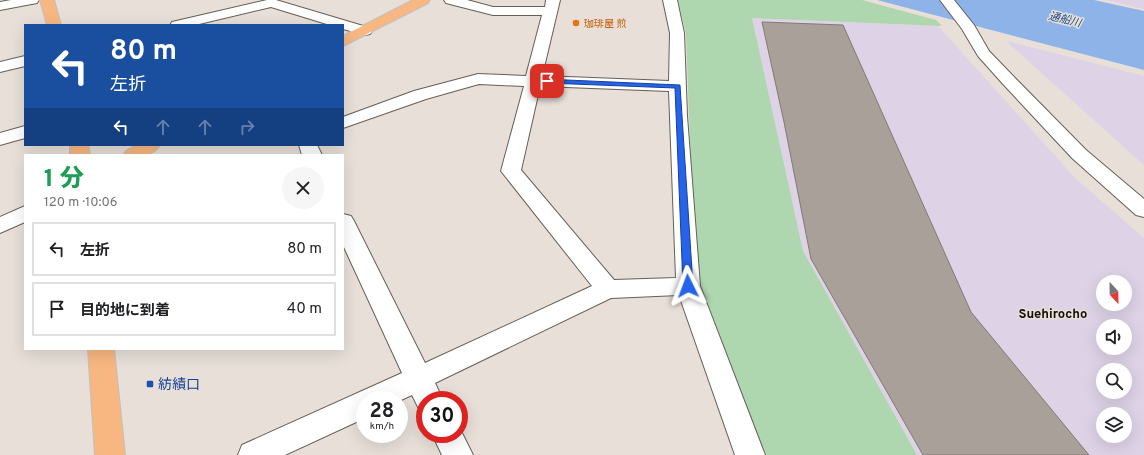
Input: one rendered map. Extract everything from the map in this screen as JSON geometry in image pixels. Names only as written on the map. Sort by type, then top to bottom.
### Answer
[{"type":"highway","points":[[47,0],[54,24]]},
{"type":"highway","points":[[344,42],[423,0]]},
{"type":"highway","points":[[135,154],[149,146]]},
{"type":"highway","points":[[101,350],[110,455]]},
{"type":"street","points":[[0,6],[32,0]]},
{"type":"street","points":[[451,0],[493,11],[551,6],[511,171],[608,289]]},
{"type":"street","points":[[670,0],[677,33],[678,86],[688,286],[750,455]]},
{"type":"street","points":[[947,0],[969,28],[983,53],[1073,149],[1144,210]]},
{"type":"street","points":[[181,24],[271,3],[342,24]]},
{"type":"street","points":[[344,25],[365,31]]},
{"type":"street","points":[[0,67],[24,61]]},
{"type":"street","points":[[344,123],[420,95],[478,79],[678,86]]},
{"type":"street","points":[[0,139],[24,132]]},
{"type":"street","points":[[0,226],[24,214]]},
{"type":"street","points":[[344,223],[424,390]]},
{"type":"street","points":[[408,393],[424,390],[608,289],[688,286]]},
{"type":"street","points":[[253,455],[356,408]]},
{"type":"street","points":[[452,443],[458,455]]},
{"type":"shaded area","points":[[1106,0],[1144,0],[1144,9]]},
{"type":"shaded area","points":[[752,18],[938,26],[1076,179],[1144,238],[1144,455],[917,455],[803,251]]},
{"type":"shaded area","points":[[1006,41],[1144,76],[1144,165]]},
{"type":"green space","points":[[678,0],[862,0],[936,20],[942,26],[752,18],[803,251],[917,455],[765,455],[695,278],[686,34]]},
{"type":"water","name":"通船川","points":[[877,0],[1094,0],[1144,11],[1144,70]]},
{"type":"building","points":[[762,22],[843,25],[971,312],[1089,455],[923,455],[811,259],[784,122]]},
{"type":"place","name":"珈琲屋 煎","points":[[576,23]]},
{"type":"place","name":"紡績口","points":[[150,384]]},
{"type":"district","name":"Suehirocho","points":[[1053,313]]},
{"type":"route","points":[[547,81],[678,86],[678,116],[688,286]]}]
